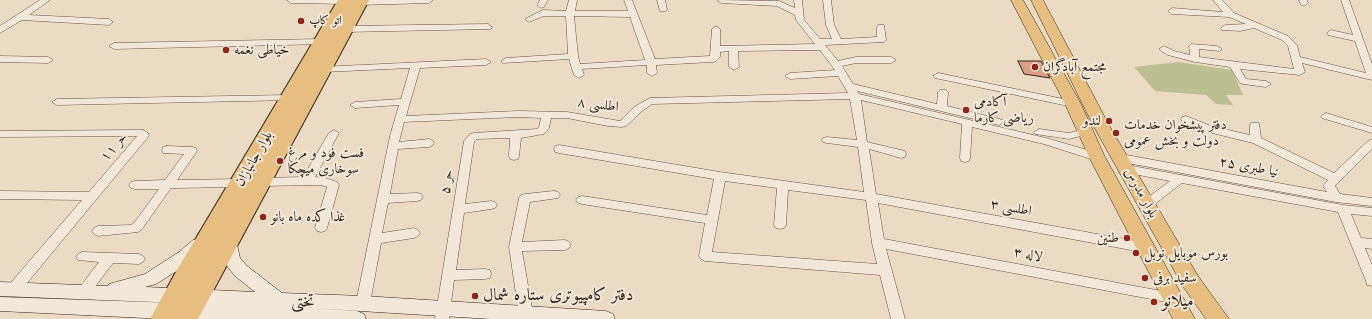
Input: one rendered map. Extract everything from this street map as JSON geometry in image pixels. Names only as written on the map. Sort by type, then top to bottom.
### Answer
[{"type":"highway","name":"بلوار جانبازان","points":[[168,309],[260,182],[345,29],[353,1]]},
{"type":"highway","name":"بلوار جانبازان","points":[[190,309],[240,183],[322,42],[353,1]]},
{"type":"main road","name":"بلوار مدرس","points":[[1017,0],[1073,104],[1097,157],[1184,319]]},
{"type":"main road","name":"بلوار مدرس","points":[[1037,0],[1102,127],[1191,282],[1218,319]]},
{"type":"main road","points":[[102,293],[150,279],[218,238],[228,252],[232,261],[241,271],[280,300]]},
{"type":"main road","points":[[1191,282],[1204,319]]},
{"type":"main road","name":"تختی","points":[[84,300],[102,293],[168,309]]},
{"type":"main road","name":"تختی","points":[[3,299],[84,300],[168,309],[265,313],[360,311]]},
{"type":"main road","points":[[84,300],[110,313],[118,319]]},
{"type":"main road","name":"تختی","points":[[190,309],[280,300],[360,311],[443,316],[526,314],[606,319]]},
{"type":"main road","points":[[239,319],[265,313]]},
{"type":"street","points":[[0,30],[46,0]]},
{"type":"street","points":[[291,0],[428,0]]},
{"type":"street","points":[[573,0],[570,14],[573,56],[577,71],[651,62],[715,59],[716,29]]},
{"type":"street","points":[[628,0],[651,62],[652,73]]},
{"type":"street","points":[[721,0],[779,4],[799,14]]},
{"type":"street","points":[[798,0],[800,20],[839,68],[853,91],[863,144],[878,243],[898,319]]},
{"type":"street","points":[[827,0],[830,25],[838,41]]},
{"type":"street","points":[[1217,0],[1231,15]]},
{"type":"street","points":[[1345,0],[1372,77]]},
{"type":"street","points":[[1164,49],[1171,53],[1195,59],[1233,65],[1300,72],[1292,45],[1277,33],[1231,15],[1172,11]]},
{"type":"street","points":[[529,19],[543,13],[633,14]]},
{"type":"street","points":[[19,18],[109,22]]},
{"type":"street","points":[[1225,28],[1240,28],[1258,25]]},
{"type":"street","points":[[345,29],[488,26]]},
{"type":"street","points":[[715,49],[820,44],[838,41],[881,40],[881,27]]},
{"type":"street","points":[[1331,33],[1372,47]]},
{"type":"street","points":[[114,46],[322,42]]},
{"type":"street","points":[[1195,59],[1194,46],[1217,49]]},
{"type":"street","points":[[734,48],[734,67]]},
{"type":"street","points":[[506,61],[573,56]]},
{"type":"street","points":[[0,59],[48,60]]},
{"type":"street","points":[[1296,59],[1372,77]]},
{"type":"street","points":[[790,76],[839,68],[856,60],[891,60]]},
{"type":"street","points":[[323,69],[486,62]]},
{"type":"street","points":[[360,311],[394,146],[416,65]]},
{"type":"street","points":[[1233,65],[1243,81],[1266,84]]},
{"type":"street","points":[[938,76],[1073,104]]},
{"type":"street","points":[[853,91],[942,109],[1054,135],[1069,136],[1085,132]]},
{"type":"street","points":[[853,91],[967,123],[1046,141],[1097,157]]},
{"type":"street","name":"اطلسی ۸","points":[[401,119],[518,114],[567,115],[608,123],[622,124],[638,109],[650,101],[853,91]]},
{"type":"street","points":[[942,109],[943,92]]},
{"type":"street","points":[[57,102],[289,98]]},
{"type":"street","points":[[355,105],[405,102]]},
{"type":"street","name":"حر ۵","points":[[443,316],[469,141],[474,136],[516,135],[540,132],[544,128],[547,115]]},
{"type":"street","points":[[1326,116],[1372,130]]},
{"type":"street","points":[[1186,119],[1208,129],[1256,140],[1334,178]]},
{"type":"street","points":[[965,158],[967,123]]},
{"type":"street","points":[[1255,125],[1256,140]]},
{"type":"street","name":"حر ۱۱","points":[[0,134],[143,133],[144,135],[3,299]]},
{"type":"street","points":[[307,181],[334,133]]},
{"type":"street","points":[[514,156],[516,135]]},
{"type":"street","points":[[827,140],[863,144],[901,154]]},
{"type":"street","points":[[394,146],[429,143]]},
{"type":"street","name":"اطلسی ۳","points":[[559,149],[720,176],[870,197],[1147,248]]},
{"type":"street","points":[[98,231],[136,228],[192,151],[167,150]]},
{"type":"street","points":[[1336,198],[1329,186],[1334,178],[1370,150]]},
{"type":"street","name":"نیا طبری ۲۵","points":[[1124,163],[1180,178],[1372,202]]},
{"type":"street","name":"نیا طبری ۲۵","points":[[1124,163],[1240,185],[1343,209],[1372,212]]},
{"type":"street","points":[[720,176],[705,256],[885,270]]},
{"type":"street","points":[[1147,204],[1180,178]]},
{"type":"street","points":[[260,182],[322,181],[333,185],[321,228]]},
{"type":"street","points":[[135,185],[240,183]]},
{"type":"street","points":[[780,225],[783,185]]},
{"type":"street","points":[[526,314],[515,247],[525,198],[554,194]]},
{"type":"street","points":[[0,195],[91,196]]},
{"type":"street","points":[[383,199],[417,197]]},
{"type":"street","points":[[582,200],[712,220]]},
{"type":"street","points":[[459,209],[492,205]]},
{"type":"street","points":[[1343,209],[1372,281]]},
{"type":"street","points":[[375,239],[414,233]]},
{"type":"street","points":[[1357,242],[1372,244]]},
{"type":"street","name":"لاله ۳","points":[[878,243],[1172,298]]},
{"type":"street","points":[[515,247],[565,245]]},
{"type":"street","points":[[82,257],[139,259]]},
{"type":"street","points":[[84,300],[110,258]]},
{"type":"street","points":[[449,275],[485,274]]},
{"type":"green space","points":[[1178,62],[1232,70],[1243,95],[1226,95],[1233,105],[1216,104],[1206,95],[1155,91],[1134,67]]},
{"type":"building","name":"مجتمع آبادگران","points":[[1018,61],[1041,61],[1050,78],[1024,74]]},
{"type":"place","name":"اتو کاپ","points":[[301,21]]},
{"type":"place","name":"خیاطی نغمه","points":[[226,50]]},
{"type":"place","name":"مجتمع آبادگران","points":[[1035,67]]},
{"type":"place","name":"آکادمی ریاضی کارما","points":[[966,110]]},
{"type":"place","name":"لندو","points":[[1109,121]]},
{"type":"place","name":"دفتر پیشخوان خدمات دولت و بخش عمومی","points":[[1116,133]]},
{"type":"place","name":"فست فود و مرغ سوخاری میچکا","points":[[280,161]]},
{"type":"place","name":"غذا کده ماه بانو","points":[[263,217]]},
{"type":"place","name":"طنین","points":[[1127,238]]},
{"type":"place","name":"بورس موبایل نوبل","points":[[1136,253]]},
{"type":"place","name":"سفید برفی","points":[[1145,278]]},
{"type":"place","name":"دفتر کامپیوتری ستاره شمال","points":[[475,296]]},
{"type":"place","name":"میلانو","points":[[1154,302]]}]
